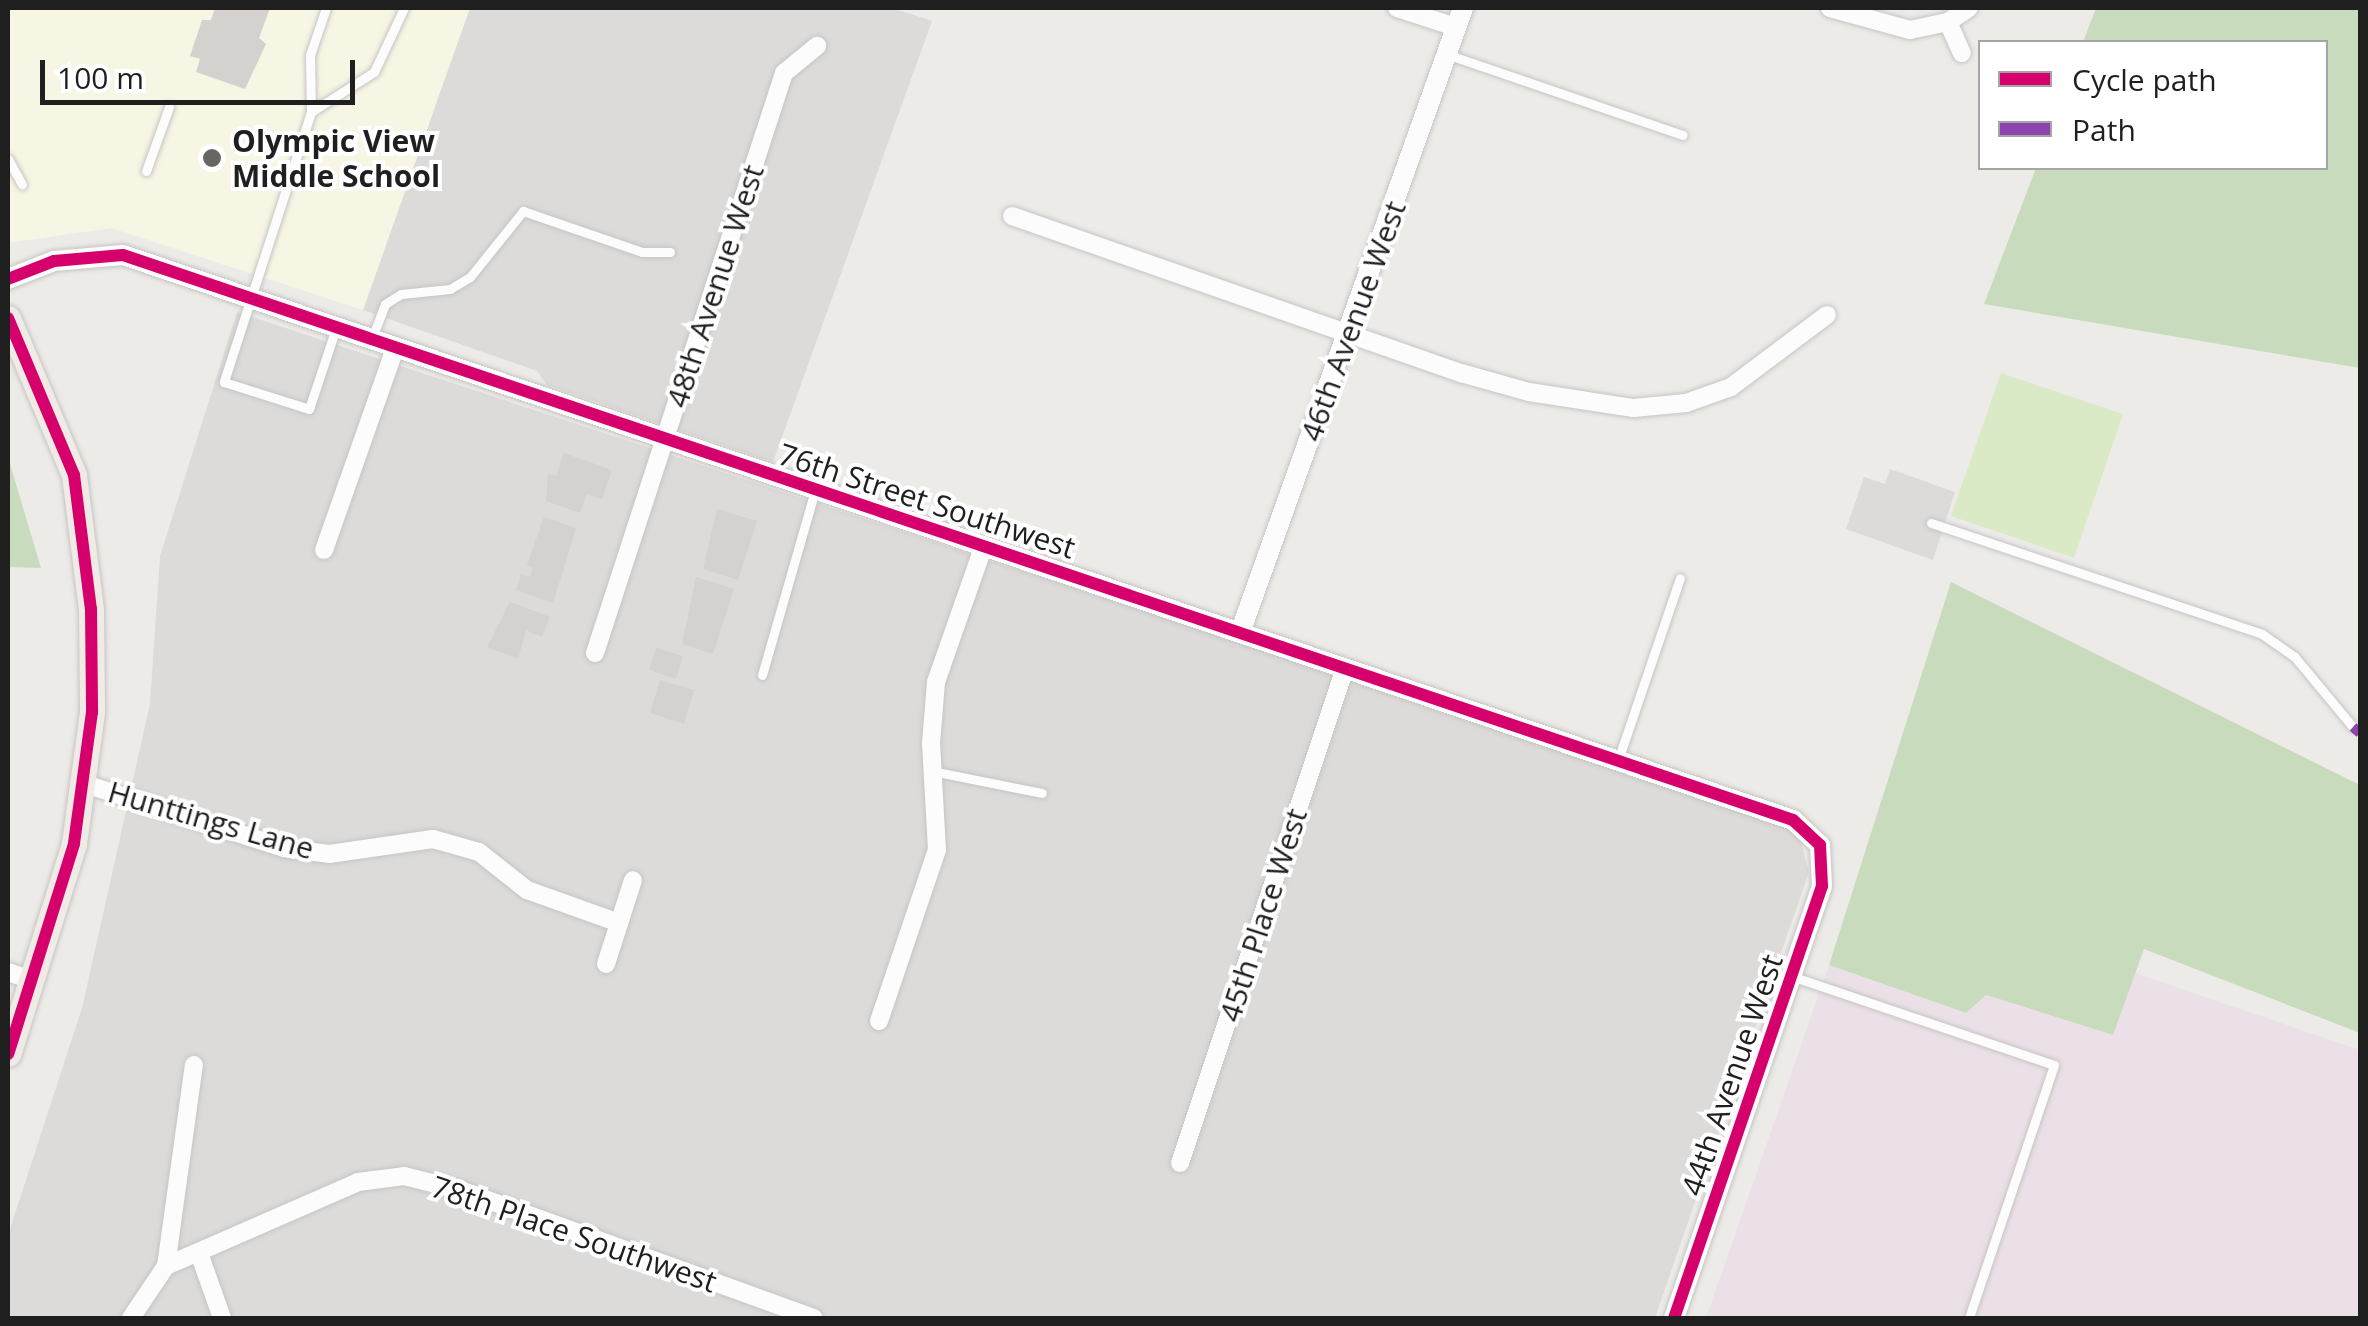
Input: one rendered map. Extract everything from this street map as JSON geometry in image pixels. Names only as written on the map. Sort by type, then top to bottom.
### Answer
[{"type":"main road","points":[[8,318],[74,475],[91,608],[92,712],[74,844],[19,976],[8,1054]]},
{"type":"street","points":[[1396,8],[1459,17]]},
{"type":"street","points":[[1830,8],[1890,28],[1948,22],[1968,8]]},
{"type":"street","name":"46th Avenue West","points":[[1240,633],[1350,334],[1459,17]]},
{"type":"street","points":[[1948,22],[1962,53]]},
{"type":"street","name":"48th Avenue West","points":[[595,653],[784,73],[817,46]]},
{"type":"street","points":[[1012,216],[1529,392],[1634,408],[1686,403],[1730,386],[1827,315]]},
{"type":"street","name":"76th Street Southwest","points":[[8,279],[99,253],[250,298],[1782,815],[1820,845]]},
{"type":"street","points":[[324,550],[395,348]]},
{"type":"street","points":[[879,1022],[937,850],[932,771],[936,682],[984,545]]},
{"type":"street","name":"45th Place West","points":[[1180,1162],[1346,668]]},
{"type":"street","name":"Hunttings Lane","points":[[82,783],[284,848],[329,854],[433,839],[479,852],[528,890],[620,923]]},
{"type":"street","name":"44th Avenue West","points":[[1674,1318],[1822,886],[1820,845]]},
{"type":"street","points":[[606,964],[633,880]]},
{"type":"street","points":[[132,1318],[166,1266],[194,1065]]},
{"type":"street","name":"78th Place Southwest","points":[[166,1266],[358,1182],[404,1176],[460,1190],[814,1318]]},
{"type":"street","points":[[199,1252],[222,1318]]},
{"type":"lane","points":[[326,8],[310,54],[311,112],[224,382],[310,409],[336,328]]},
{"type":"lane","points":[[311,112],[374,72],[404,8]]},
{"type":"lane","points":[[1446,54],[1683,135]]},
{"type":"lane","points":[[146,171],[169,107]]},
{"type":"lane","points":[[8,158],[22,184]]},
{"type":"lane","points":[[372,341],[385,304],[401,294],[450,289],[470,277],[523,211],[642,252],[670,252]]},
{"type":"lane","points":[[762,675],[815,490]]},
{"type":"lane","points":[[1932,523],[2262,634],[2294,656],[2353,727]]},
{"type":"lane","points":[[1618,760],[1680,578]]},
{"type":"lane","points":[[932,771],[1042,793]]},
{"type":"lane","points":[[1793,977],[2054,1065],[1969,1318]]},
{"type":"shaded area","name":"Olympic View Middle School","points":[[8,8],[470,8],[363,310],[111,228],[8,243]]},
{"type":"shaded area","points":[[469,8],[892,8],[932,21],[773,462],[547,385],[537,371],[363,310]]},
{"type":"shaded area","points":[[237,312],[1783,822],[1801,842],[1809,872],[1655,1318],[8,1318],[8,1235],[82,1008],[150,704],[160,556]]},
{"type":"shaded area","points":[[1890,469],[1955,492],[1933,560],[1846,529],[1864,477],[1885,484]]},
{"type":"shaded area","points":[[1829,965],[1965,1013],[1986,995],[2112,1035],[2135,973],[2360,1050],[2360,1318],[1706,1318]]},
{"type":"green space","points":[[2096,8],[2360,8],[2360,368],[1984,304],[2035,170],[2328,170],[2328,40],[2084,40]]},
{"type":"green space","points":[[2001,373],[2123,414],[2074,558],[1951,516]]},
{"type":"green space","points":[[8,457],[41,568],[8,567]]},
{"type":"green space","points":[[1951,582],[2360,785],[2360,1033],[2144,949],[2113,1035],[1986,995],[1966,1013],[1829,965]]},
{"type":"building","points":[[215,8],[270,8],[259,38],[266,44],[245,89],[196,72],[200,59],[190,56],[202,20],[211,20]]},
{"type":"building","points":[[564,453],[612,470],[602,499],[587,494],[580,513],[546,501],[548,474],[556,476]]},
{"type":"building","points":[[717,509],[757,521],[738,580],[703,569]]},
{"type":"building","points":[[544,517],[576,528],[553,603],[516,590],[521,574],[530,577],[533,568],[527,565]]},
{"type":"building","points":[[696,577],[734,589],[713,654],[682,644]]},
{"type":"building","points":[[510,602],[550,617],[542,637],[526,630],[518,659],[487,647]]},
{"type":"building","points":[[656,648],[683,656],[676,679],[649,670]]},
{"type":"building","points":[[660,680],[694,690],[684,724],[650,713]]},
{"type":"marked path","points":[[2353,727],[2360,733]]},
{"type":"cycle path","points":[[8,279],[54,261],[123,255],[1793,820],[1820,845],[1822,886],[1674,1318]]},
{"type":"cycle path","points":[[8,318],[74,475],[91,609],[92,712],[74,844],[8,1054]]},
{"type":"place","name":"Olympic View Middle School","points":[[212,158]]}]
